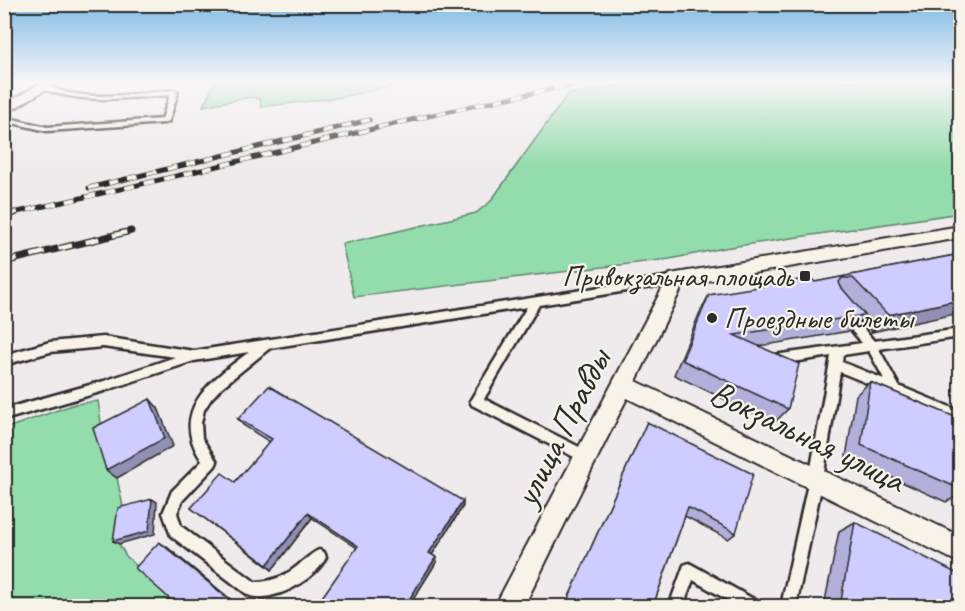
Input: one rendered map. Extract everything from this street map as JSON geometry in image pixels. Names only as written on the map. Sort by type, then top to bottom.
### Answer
[{"type":"street","points":[[6,120],[18,110]]},
{"type":"street","points":[[676,279],[960,232]]},
{"type":"street","name":"улица Правды","points":[[510,606],[676,279]]},
{"type":"street","name":"Вокзальная улица","points":[[623,385],[960,550]]},
{"type":"lane","points":[[6,120],[47,129],[165,120],[168,110]]},
{"type":"lane","points":[[4,415],[104,386],[195,356],[270,342],[676,279]]},
{"type":"lane","points":[[536,301],[476,401],[586,457]]},
{"type":"lane","points":[[839,308],[872,346],[895,389]]},
{"type":"lane","points":[[770,361],[960,333]]},
{"type":"lane","points":[[4,360],[50,347],[103,342],[195,356]]},
{"type":"lane","points":[[270,342],[208,394],[195,416],[196,439],[210,462],[177,496],[170,513],[176,531],[253,590],[265,591],[292,582],[319,556]]},
{"type":"lane","points":[[788,606],[816,479],[838,351]]},
{"type":"lane","points":[[836,364],[960,416]]},
{"type":"lane","points":[[676,606],[688,570],[752,606]]},
{"type":"green space","points":[[557,110],[960,110],[960,213],[724,248],[670,259],[354,297],[342,244],[476,213],[490,202]]},
{"type":"green space","points":[[98,401],[103,436],[117,478],[124,511],[119,544],[126,556],[183,606],[5,606],[4,429],[75,404]]},
{"type":"building","points":[[960,254],[960,300],[888,315],[853,278],[842,278],[839,282],[841,287],[865,315],[734,335],[799,364],[788,409],[682,360],[709,295],[811,278],[815,282]]},
{"type":"building","points":[[870,382],[960,419],[960,489],[861,445]]},
{"type":"building","points":[[269,386],[463,501],[429,553],[436,557],[405,606],[316,606],[358,546],[308,513],[267,565],[191,508],[222,473],[235,482],[272,439],[238,419]]},
{"type":"building","points":[[150,399],[165,438],[106,470],[93,428]]},
{"type":"building","points":[[647,422],[753,474],[736,533],[688,507],[653,606],[565,606]]},
{"type":"building","points":[[152,499],[149,531],[113,541],[118,508]]},
{"type":"building","points":[[855,522],[960,575],[960,606],[840,606]]},
{"type":"building","points":[[159,542],[237,606],[178,606],[135,568]]},
{"type":"building","points":[[261,599],[271,606],[255,606]]},
{"type":"railway","points":[[8,214],[457,110]]},
{"type":"railway","points":[[89,188],[369,120]]},
{"type":"railway","points":[[4,215],[15,213]]},
{"type":"railway","points":[[4,262],[131,231]]},
{"type":"place","name":"Привокзальная площадь","points":[[805,276]]},
{"type":"place","name":"Проездные билеты","points":[[712,318]]}]
